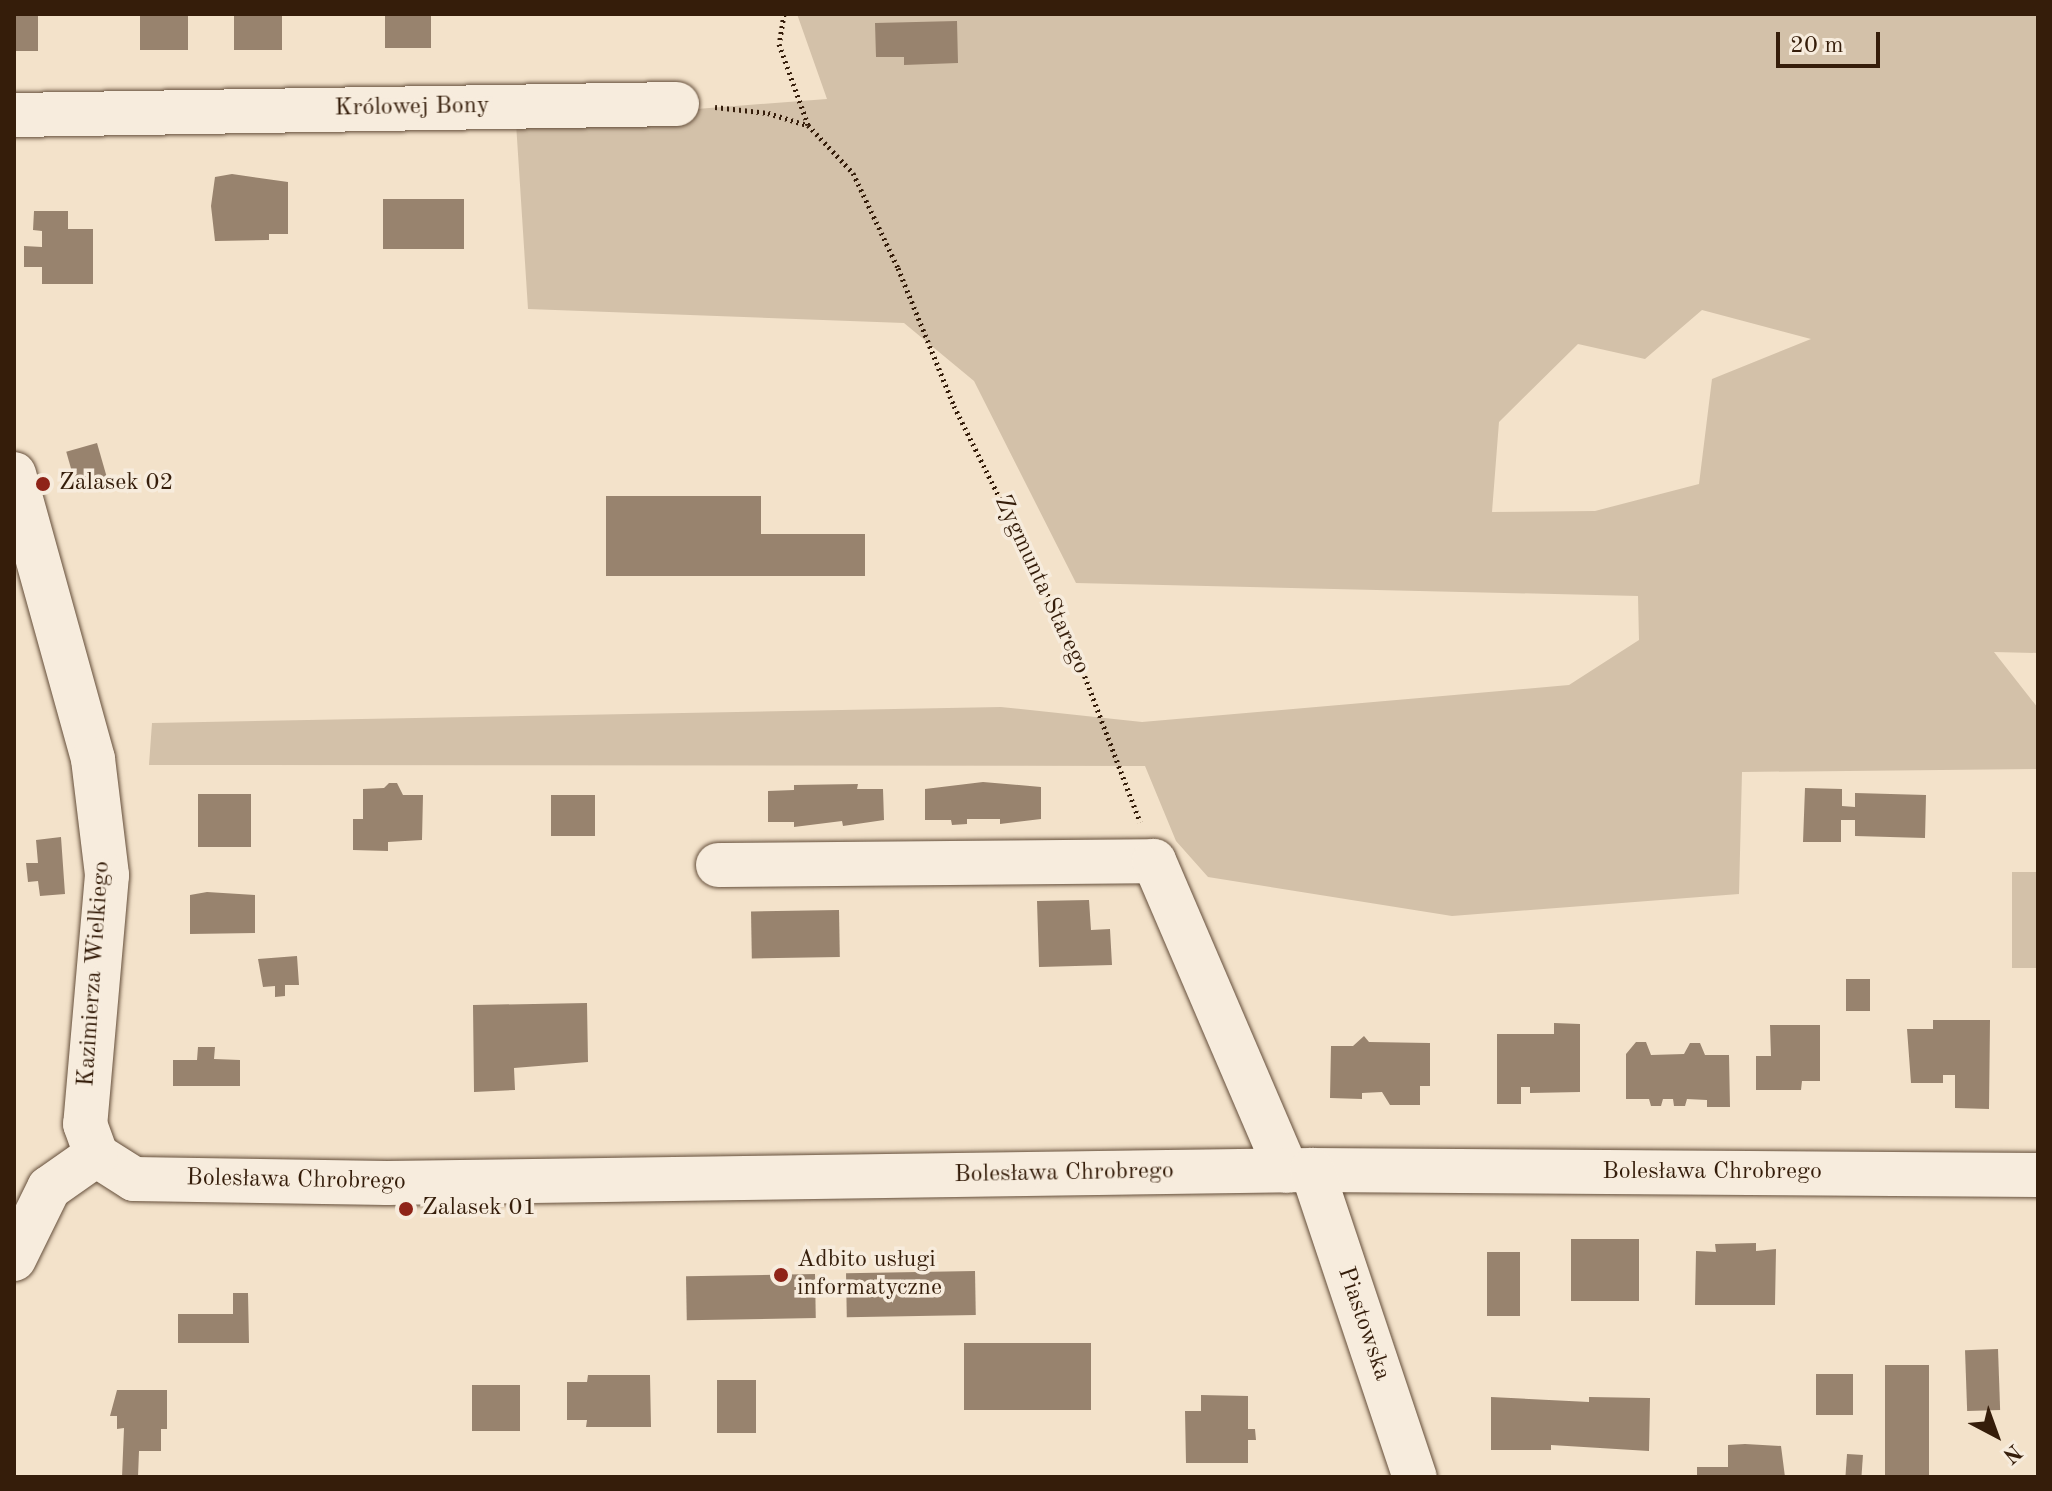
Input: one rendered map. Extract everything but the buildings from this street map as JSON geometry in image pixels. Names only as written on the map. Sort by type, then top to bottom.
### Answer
[{"type":"street","name":"Królowej Bony","points":[[14,115],[677,104]]},
{"type":"street","name":"Kazimierza Wielkiego","points":[[14,474],[93,759],[107,875],[85,1124],[96,1155]]},
{"type":"street","points":[[718,865],[1154,861],[1300,1170]]},
{"type":"street","points":[[14,1259],[32,1188],[96,1155]]},
{"type":"street","name":"Bolesława Chrobrego","points":[[96,1155],[134,1179],[356,1183],[1300,1170],[2038,1175]]},
{"type":"street","name":"Piastowska","points":[[1300,1170],[1415,1477]]},
{"type":"path","name":"Zygmunta Starego","points":[[784,14],[779,44],[808,125],[853,173],[898,268],[954,406],[1074,648],[1154,861]]},
{"type":"path","points":[[677,104],[768,113],[808,125]]},
{"type":"shaded area","points":[[797,14],[2038,14],[2038,653],[1994,652],[2038,708],[2038,769],[1742,772],[1739,894],[1452,916],[1208,877],[1176,841],[1145,766],[149,765],[152,723],[1001,707],[1142,722],[1569,685],[1639,640],[1638,596],[1076,583],[974,381],[904,323],[528,309],[516,123],[827,99]],"holes":[[[1702,310],[1811,339],[1712,379],[1699,484],[1595,511],[1492,512],[1499,422],[1578,344],[1645,359]]]},
{"type":"shaded area","points":[[2012,872],[2038,872],[2038,968],[2012,968]]},
{"type":"place","name":"Zalasek 02","points":[[43,484]]},
{"type":"place","name":"Zalasek 01","points":[[406,1209]]},
{"type":"place","name":"Adbito usługi informatyczne","points":[[781,1275]]}]
